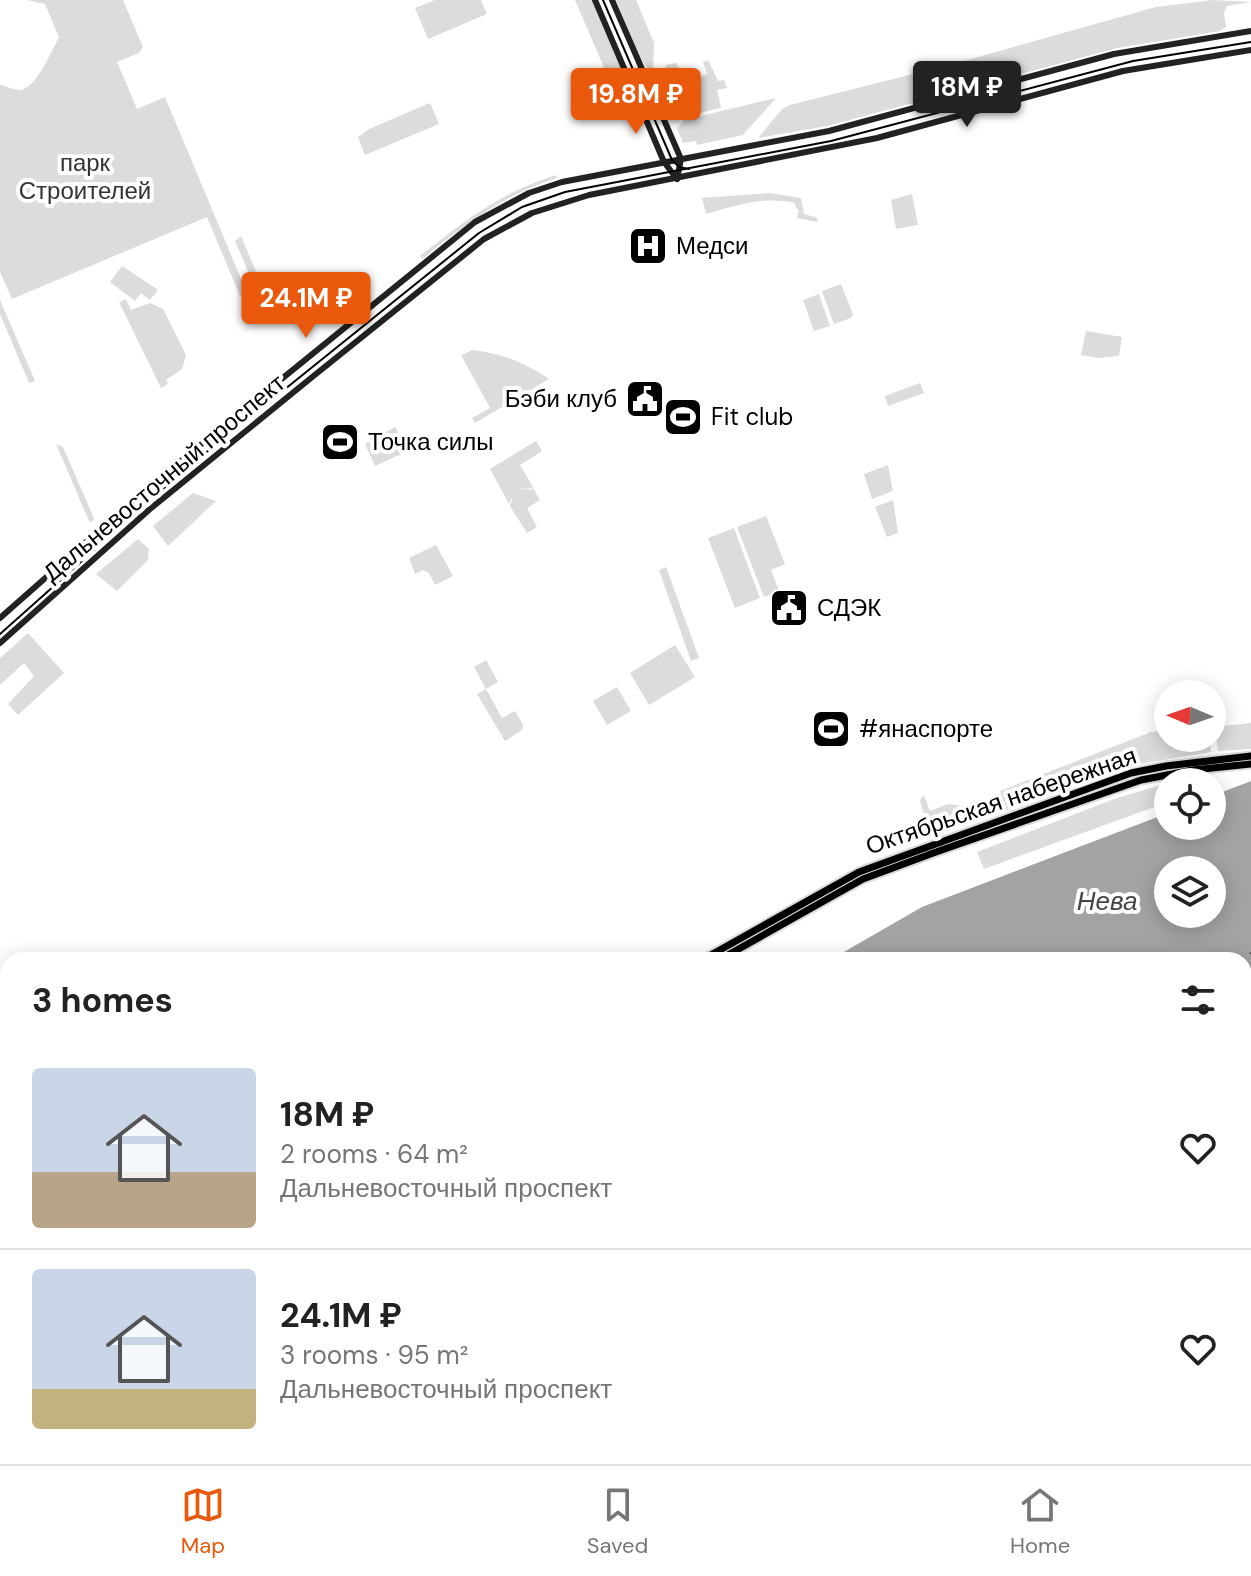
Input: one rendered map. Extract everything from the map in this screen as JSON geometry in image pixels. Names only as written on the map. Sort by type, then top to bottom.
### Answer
[{"type":"main road","points":[[595,0],[664,162],[677,179]]},
{"type":"main road","points":[[612,0],[681,159],[677,179]]},
{"type":"main road","name":"Дальневосточный проспект","points":[[0,618],[145,490],[475,222],[529,193],[562,182],[872,121],[1148,46],[1251,31]]},
{"type":"main road","name":"Дальневосточный проспект","points":[[0,643],[150,509],[484,239],[506,225],[552,205],[589,195],[863,142],[1142,67],[1251,50]]},
{"type":"main road","name":"Октябрьская набережная","points":[[861,875],[1131,773],[1251,756]]},
{"type":"main road","name":"Октябрьская набережная","points":[[861,875],[1130,783],[1193,770],[1251,764]]},
{"type":"main road","points":[[717,952],[861,875]]},
{"type":"main road","points":[[732,952],[861,875]]},
{"type":"green space","name":"парк Строителей","points":[[27,0],[123,0],[143,47],[139,53],[117,62],[137,109],[165,97],[247,293],[240,296],[207,217],[12,299],[0,272],[0,85],[18,90],[26,88],[43,68],[59,37],[45,4]]},
{"type":"green space","points":[[435,0],[481,0],[487,14],[428,39],[415,8]]},
{"type":"green space","points":[[575,0],[593,0],[621,65],[625,86],[605,70]]},
{"type":"green space","points":[[616,0],[636,0],[654,43],[653,76],[640,58]]},
{"type":"green space","points":[[1213,0],[1251,2],[1227,6],[1224,13],[1226,27],[1220,31],[1117,48],[827,126],[758,138],[782,109],[790,105],[953,64],[1156,7]]},
{"type":"green space","points":[[708,60],[718,81],[724,80],[727,88],[717,90],[721,108],[673,119],[662,92],[666,65],[676,63],[687,83],[707,74],[703,62]]},
{"type":"green space","points":[[776,98],[743,135],[697,145],[696,141],[683,143],[677,129],[684,120]]},
{"type":"green space","points":[[430,103],[439,124],[365,155],[358,137],[369,129]]},
{"type":"green space","points":[[556,175],[557,178],[502,202],[422,259],[420,256],[501,199]]},
{"type":"green space","points":[[770,193],[801,198],[804,214],[818,218],[817,222],[797,218],[799,210],[795,203],[772,200],[750,202],[706,214],[702,198]]},
{"type":"green space","points":[[912,194],[918,225],[896,229],[891,200]]},
{"type":"green space","points":[[241,236],[264,291],[257,292],[235,241]]},
{"type":"green space","points":[[122,266],[158,290],[150,300],[141,293],[135,301],[110,282]]},
{"type":"green space","points":[[841,284],[853,314],[851,318],[834,324],[822,291]]},
{"type":"green space","points":[[819,294],[830,326],[814,331],[803,300]]},
{"type":"green space","points":[[126,299],[131,310],[150,303],[163,309],[186,355],[182,369],[166,380],[168,384],[161,388],[119,302]]},
{"type":"green space","points":[[0,300],[35,381],[29,383],[0,314]]},
{"type":"green space","points":[[1086,331],[1122,337],[1119,356],[1098,358],[1081,355]]},
{"type":"green space","points":[[473,350],[513,360],[549,379],[475,423],[472,418],[490,408],[461,355]]},
{"type":"green space","points":[[920,383],[924,393],[888,406],[885,396]]},
{"type":"green space","points":[[395,427],[408,451],[375,466],[365,444]]},
{"type":"green space","points":[[536,441],[542,451],[520,465],[533,487],[515,487],[529,490],[533,488],[540,500],[527,508],[537,527],[527,533],[510,506],[513,496],[509,504],[490,469]]},
{"type":"green space","points":[[56,444],[63,447],[93,516],[91,522],[89,521]]},
{"type":"green space","points":[[888,465],[893,491],[872,499],[864,474]]},
{"type":"green space","points":[[193,493],[216,501],[168,546],[153,526]]},
{"type":"green space","points":[[893,500],[898,533],[887,537],[875,507]]},
{"type":"green space","points":[[766,516],[785,564],[771,570],[779,591],[764,597],[737,527]]},
{"type":"green space","points":[[734,528],[760,598],[735,608],[708,538]]},
{"type":"green space","points":[[138,539],[149,549],[148,560],[117,591],[96,574]]},
{"type":"green space","points":[[436,545],[453,576],[435,585],[429,573],[423,570],[415,574],[409,558]]},
{"type":"green space","points":[[666,567],[699,658],[691,661],[659,570]]},
{"type":"green space","points":[[28,633],[64,673],[18,715],[8,704],[34,676],[24,663],[0,685],[0,658]]},
{"type":"green space","points":[[675,645],[695,677],[649,705],[630,673]]},
{"type":"green space","points":[[486,660],[498,682],[486,689],[474,667]]},
{"type":"green space","points":[[617,687],[631,711],[607,725],[593,701]]},
{"type":"green space","points":[[486,689],[502,718],[515,711],[523,725],[522,730],[505,741],[477,694]]},
{"type":"green space","points":[[1251,723],[1251,749],[1226,751],[1226,726]]},
{"type":"green space","points":[[1154,732],[1154,752],[1211,752],[1128,766],[1006,811],[1000,791]]},
{"type":"green space","points":[[1154,787],[1154,807],[984,869],[977,852],[1114,799]]},
{"type":"green space","points":[[924,795],[930,811],[948,804],[989,809],[996,815],[945,830],[933,829],[925,819],[920,800]]},
{"type":"water","name":"Нева","points":[[1251,781],[1251,952],[844,952],[922,907],[1154,818],[1154,840],[1226,840],[1226,791]]},
{"type":"tram line","points":[[603,0],[672,160],[679,167],[689,169]]},
{"type":"tram line","points":[[0,634],[183,471],[479,233],[522,207],[565,192],[831,141],[1133,61],[1251,42]]},
{"type":"place","name":"Медси","points":[[648,246]]},
{"type":"place","name":"Бэби клуб","points":[[645,399]]},
{"type":"place","name":"Fit club","points":[[683,417]]},
{"type":"place","name":"Точка силы","points":[[340,442]]},
{"type":"place","name":"СДЭК","points":[[789,608]]},
{"type":"place","name":"#янаспорте","points":[[831,729]]}]
